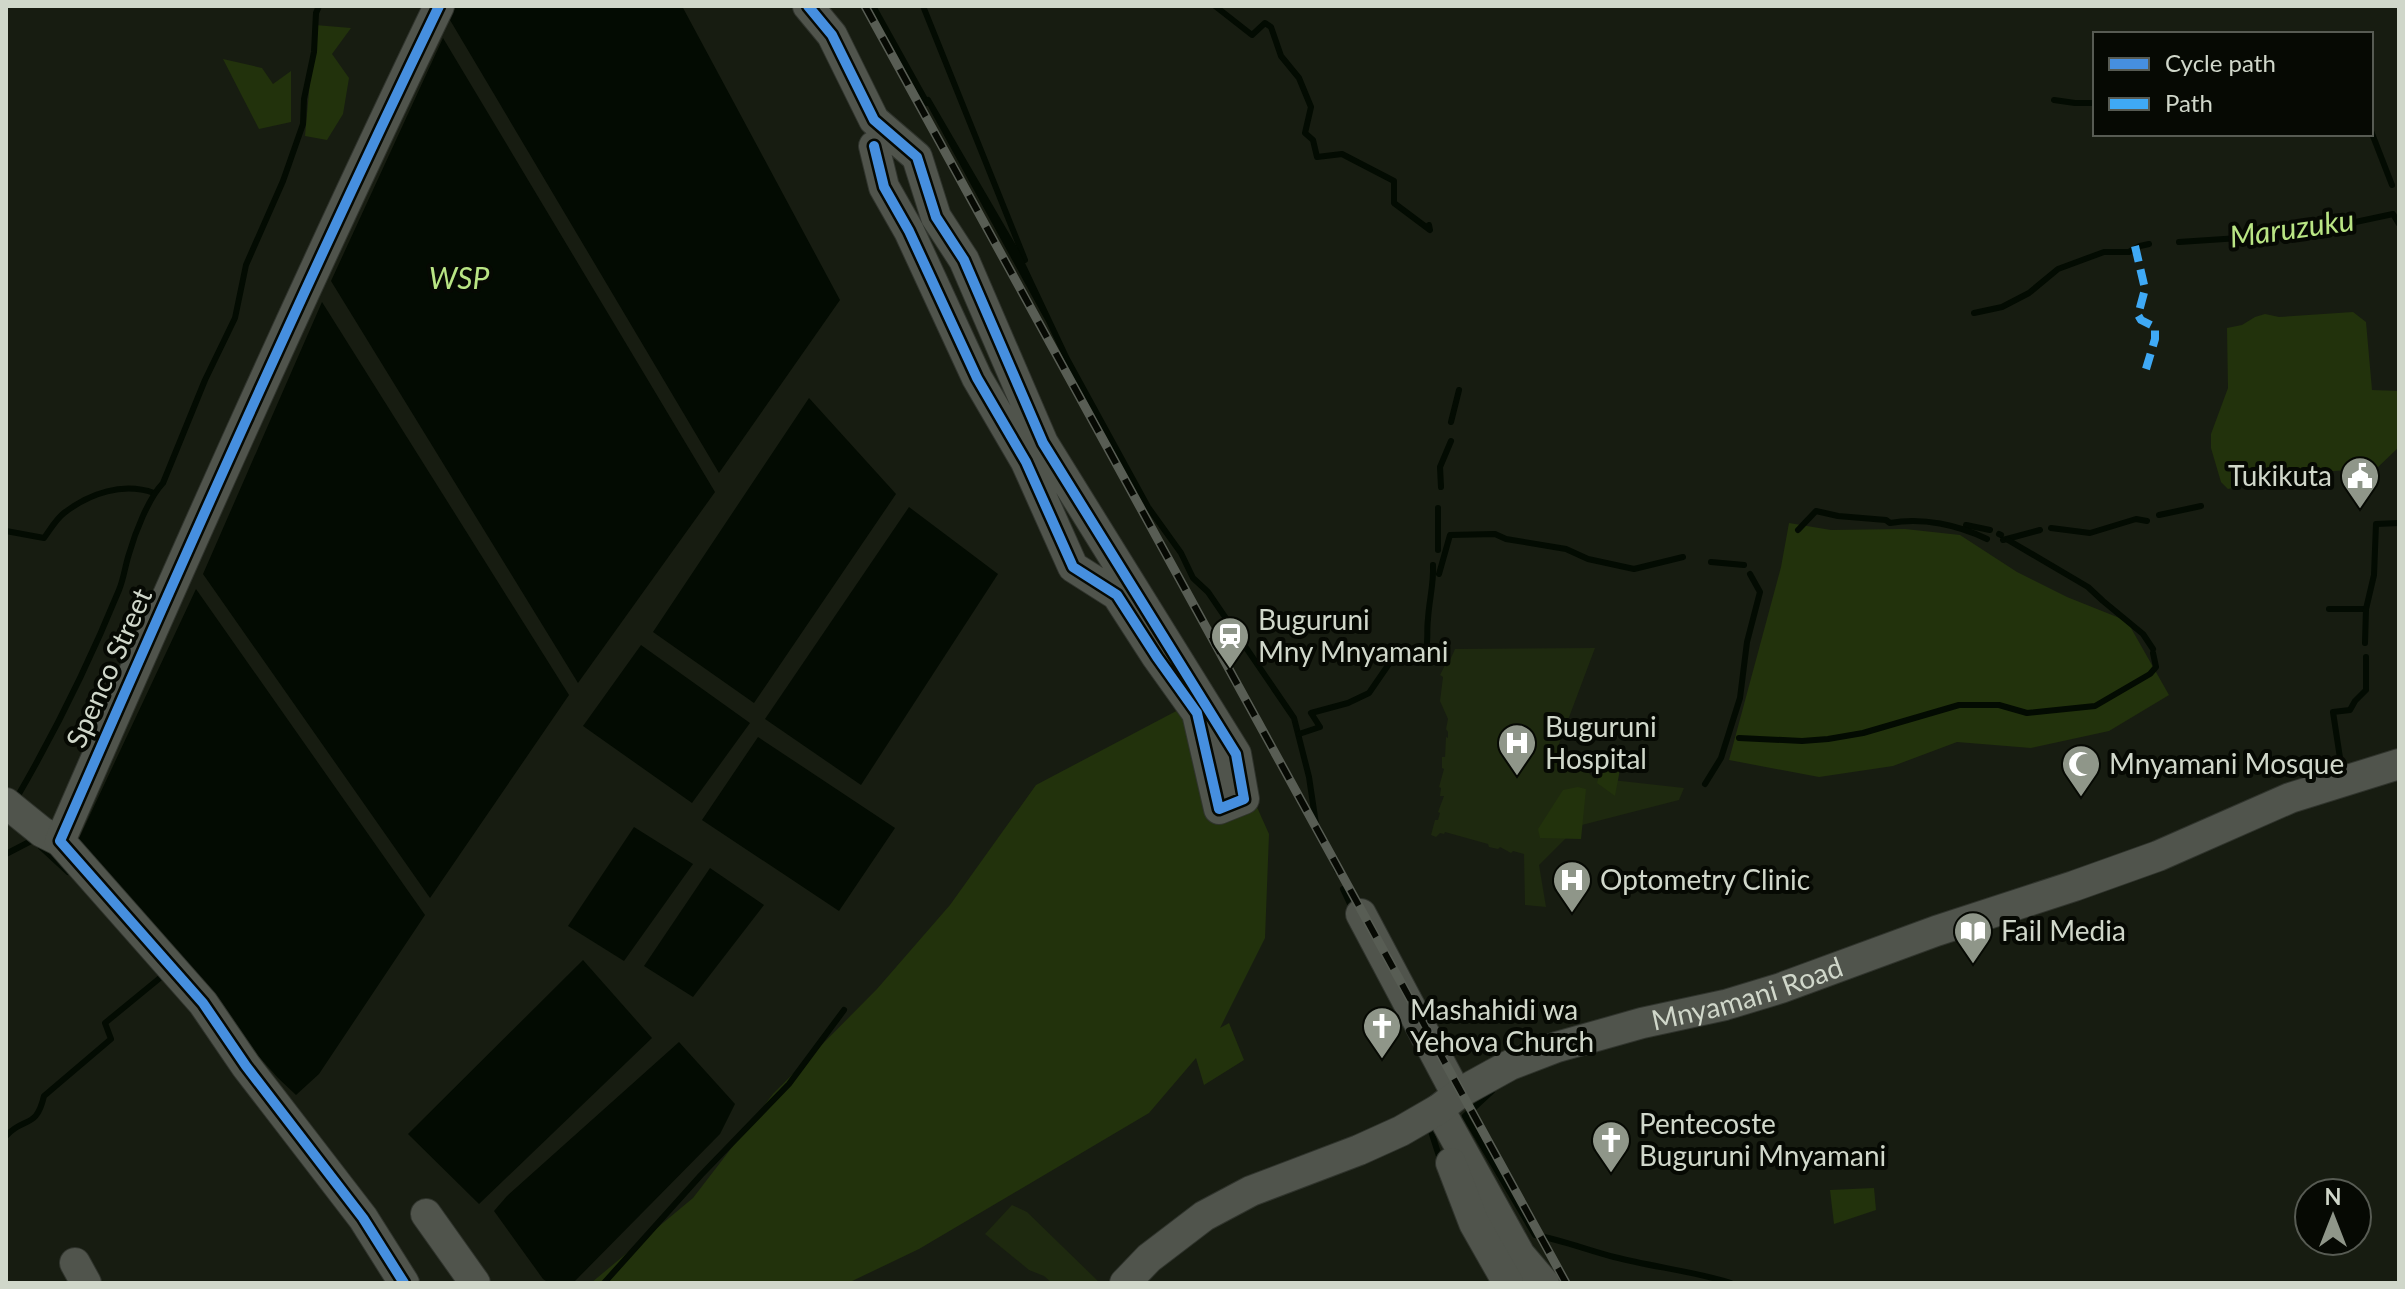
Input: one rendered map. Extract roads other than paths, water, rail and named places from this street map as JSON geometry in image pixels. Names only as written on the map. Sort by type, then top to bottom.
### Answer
[{"type":"street","name":"Spenco Street","points":[[60,841],[176,574],[368,153],[439,6]]},
{"type":"street","points":[[800,6],[805,22],[874,146],[884,187],[909,231],[977,378],[1026,462],[1073,567],[1117,595],[1197,713],[1219,809],[1244,799],[1236,754],[1043,443],[964,260],[898,160],[874,146]]},
{"type":"street","points":[[808,6],[832,35],[874,120],[917,157],[936,217]]},
{"type":"street","name":"Mnyamani Road","points":[[1125,1283],[1149,1258],[1204,1216],[1251,1191],[1401,1131],[1510,1065],[1557,1047],[1781,988],[1936,931],[2158,856],[2290,798],[2399,764]]},
{"type":"street","points":[[6,803],[42,832],[60,841],[203,1003],[246,1066],[363,1218],[404,1283]]},
{"type":"street","points":[[1361,914],[1442,1106],[1520,1255],[1544,1283]]},
{"type":"street","points":[[1442,1106],[1474,1223],[1508,1283]]},
{"type":"street","points":[[426,1214],[475,1283]]},
{"type":"water","points":[[451,6],[682,6],[840,300],[719,473],[447,15]]},
{"type":"water","name":"WSP","points":[[443,38],[715,492],[578,683],[331,281]]},
{"type":"water","points":[[322,302],[569,695],[430,898],[203,574]]},
{"type":"water","points":[[809,398],[896,494],[754,703],[653,632]]},
{"type":"water","points":[[909,507],[998,574],[861,785],[765,719]]},
{"type":"water","points":[[196,589],[425,915],[319,1074],[296,1095],[74,849]]},
{"type":"water","points":[[641,645],[750,723],[692,803],[583,726]]},
{"type":"water","points":[[758,737],[895,828],[839,911],[702,820]]},
{"type":"water","points":[[634,827],[693,864],[624,961],[568,926]]},
{"type":"water","points":[[710,868],[764,905],[693,997],[644,966]]},
{"type":"water","points":[[583,960],[652,1038],[479,1204],[408,1134]]},
{"type":"water","points":[[679,1042],[735,1104],[720,1134],[573,1283],[549,1283],[494,1211]]},
{"type":"waterway","points":[[16,799],[96,643],[121,586],[143,517],[163,483],[205,380],[235,318],[246,265],[283,181],[303,124],[319,6]]},
{"type":"waterway","points":[[873,6],[927,103]]},
{"type":"waterway","points":[[923,6],[1025,260]]},
{"type":"waterway","points":[[1215,6],[1252,35],[1265,23],[1271,27],[1281,56],[1299,78],[1311,107],[1305,133],[1313,140],[1317,157],[1342,154],[1394,181],[1394,203],[1430,230],[1429,225]]},
{"type":"waterway","points":[[1048,319],[928,100],[1017,253],[1067,359],[1148,507],[1181,553],[1193,578],[1208,592],[1294,718],[1309,777],[1316,824],[1337,870]]},
{"type":"waterway","points":[[2054,100],[2093,103]]},
{"type":"waterway","points":[[2373,136],[2392,185]]},
{"type":"waterway","name":"Maruzuku","points":[[2179,242],[2299,234],[2393,214],[2399,224]]},
{"type":"waterway","points":[[1974,313],[2002,307],[2029,293],[2058,269],[2104,252],[2129,252],[2149,244]]},
{"type":"waterway","points":[[1451,422],[1459,390]]},
{"type":"waterway","points":[[1441,487],[1440,467],[1451,441]]},
{"type":"waterway","points":[[6,531],[44,538],[64,513],[96,495],[119,489],[154,493]]},
{"type":"waterway","points":[[2159,515],[2201,506]]},
{"type":"waterway","points":[[1438,508],[1438,550]]},
{"type":"waterway","points":[[1798,530],[1816,511],[1890,523],[1915,521],[1940,524],[1987,539]]},
{"type":"waterway","points":[[2051,528],[2090,533],[2136,519],[2147,521]]},
{"type":"waterway","points":[[2365,643],[2366,609],[2374,575],[2376,524],[2399,523]]},
{"type":"waterway","points":[[1966,525],[1990,530]]},
{"type":"waterway","points":[[2003,540],[2040,530]]},
{"type":"waterway","points":[[1439,574],[1450,535],[1495,534],[1506,539],[1566,549],[1588,559],[1634,569],[1683,557]]},
{"type":"waterway","points":[[2008,540],[2088,587],[2143,634],[2153,649]]},
{"type":"waterway","points":[[1711,562],[1744,565]]},
{"type":"waterway","points":[[1299,734],[1320,727],[1311,713],[1348,703],[1369,693],[1391,661],[1422,657],[1427,643],[1433,565]]},
{"type":"waterway","points":[[1705,784],[1721,758],[1740,698],[1747,642],[1760,592],[1750,574]]},
{"type":"waterway","points":[[2329,609],[2366,609]]},
{"type":"waterway","points":[[1739,738],[1828,739],[1863,733],[1959,705],[1999,705],[2027,713],[2095,706],[2150,674],[2156,667],[2153,653]]},
{"type":"waterway","points":[[2342,771],[2333,712],[2350,710],[2366,690],[2366,657]]},
{"type":"waterway","points":[[6,854],[33,840]]},
{"type":"waterway","points":[[41,847],[68,872]]},
{"type":"waterway","points":[[1343,889],[1353,910]]},
{"type":"waterway","points":[[6,1136],[33,1118],[44,1096],[111,1039],[105,1023],[166,973]]},
{"type":"waterway","points":[[604,1283],[701,1175],[789,1084],[844,1010]]},
{"type":"waterway","points":[[1492,1091],[1465,1116],[1535,1235],[1614,1257],[1731,1283]]},
{"type":"waterway","points":[[1429,1125],[1440,1159]]},
{"type":"railway","points":[[865,6],[1566,1283]]},
{"type":"place","name":"Tukikuta","points":[[2360,510]]},
{"type":"place","name":"Buguruni Mny Mnyamani","points":[[1230,670]]},
{"type":"place","name":"Buguruni Hospital","points":[[1517,777]]},
{"type":"place","name":"Mnyamani Mosque","points":[[2081,798]]},
{"type":"place","name":"Optometry Clinic","points":[[1572,914]]},
{"type":"place","name":"Fail Media","points":[[1973,965]]},
{"type":"place","name":"Mashahidi wa Yehova Church","points":[[1382,1060]]},
{"type":"place","name":"Pentecoste Buguruni Mnyamani","points":[[1611,1174]]}]
